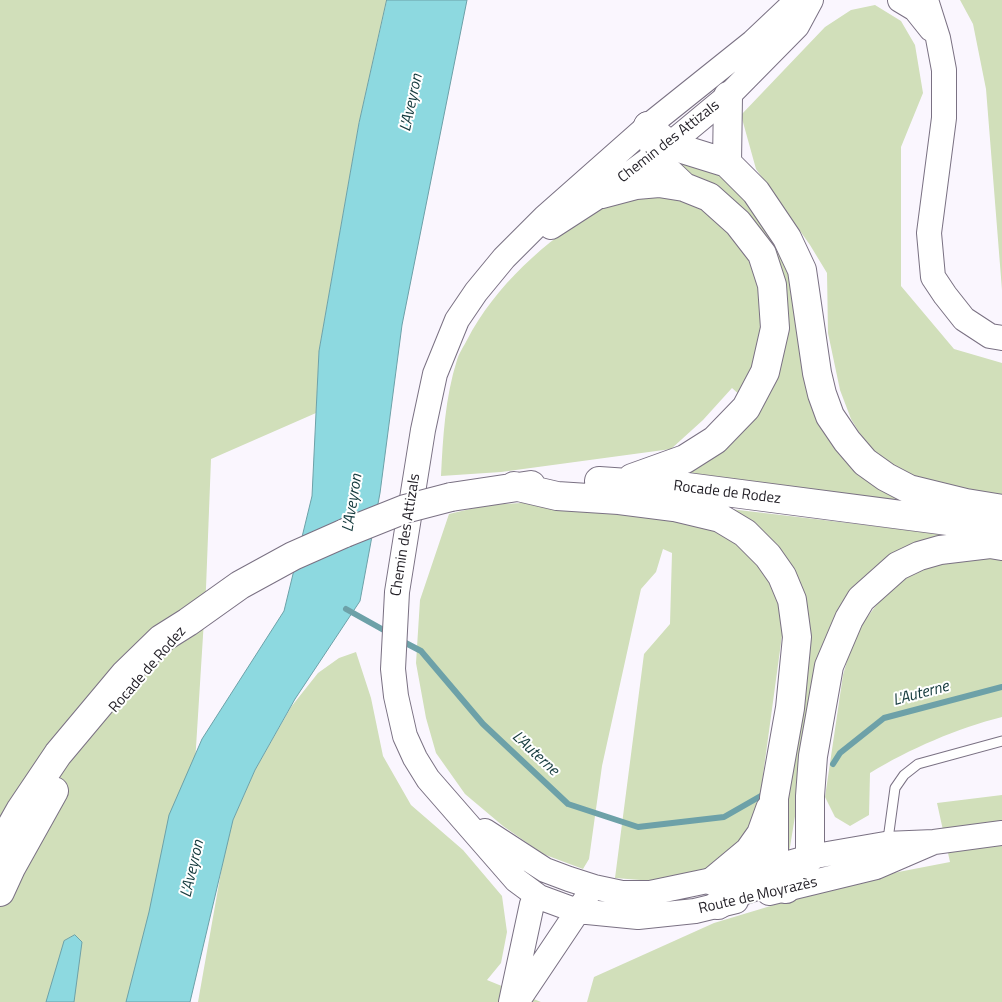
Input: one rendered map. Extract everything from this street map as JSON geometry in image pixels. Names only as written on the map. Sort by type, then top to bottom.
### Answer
[{"type":"main road","points":[[727,163],[728,96]]},
{"type":"main road","points":[[648,126],[662,149],[663,167],[684,187]]},
{"type":"main road","points":[[662,149],[727,163],[756,192],[787,238],[802,270],[817,373],[822,394],[830,416],[847,441],[865,462],[909,488],[966,503],[1002,509]]},
{"type":"main road","points":[[602,194],[636,185],[659,183],[684,187],[709,196],[738,223],[762,254],[772,285],[775,328],[765,372],[746,408],[715,440],[685,459],[624,482]]},
{"type":"main road","name":"Rocade de Rodez","points":[[0,892],[42,810],[75,757],[129,679],[161,639],[240,585],[292,556],[405,509],[451,497],[514,486],[585,481],[624,482],[687,487],[1002,528]]},
{"type":"main road","points":[[514,486],[557,496],[619,500],[674,507],[720,518],[745,533],[768,556],[782,576],[792,600],[797,637],[790,708],[774,798],[761,834],[716,893]]},
{"type":"main road","points":[[716,893],[736,893],[799,872],[810,857],[810,796],[813,756],[829,666],[849,619],[861,599],[898,566],[919,556],[950,549],[990,544],[1002,546]]},
{"type":"main road","name":"Rocade de Rodez","points":[[0,846],[21,809],[58,754],[129,679]]},
{"type":"main road","points":[[774,798],[780,878]]},
{"type":"street","name":"Chemin des Attizals","points":[[504,258],[602,194],[728,96],[797,26],[810,0]]},
{"type":"street","name":"Chemin des Attizals","points":[[577,911],[539,898],[516,880],[428,779],[415,758],[405,736],[396,696],[393,669],[397,592],[423,430],[435,374],[457,320],[476,292],[504,258],[545,217],[648,126],[753,42],[790,7],[810,0]]},
{"type":"street","points":[[900,0],[916,9],[938,38]]},
{"type":"street","points":[[926,0],[938,38],[944,70],[944,118],[929,232],[933,277],[944,295],[964,319],[990,336],[1002,338]]},
{"type":"street","name":"Chemin des Attizals","points":[[460,815],[545,870],[594,887]]},
{"type":"street","name":"Route de Moyrazès","points":[[810,857],[885,844],[934,842],[1002,833]]},
{"type":"street","name":"Route de Moyrazès","points":[[780,878],[876,867],[934,842]]},
{"type":"street","points":[[511,1002],[532,904],[539,898],[594,887]]},
{"type":"street","points":[[517,1002],[594,887]]},
{"type":"street","name":"Route de Moyrazès","points":[[594,887],[622,893],[716,893]]},
{"type":"street","name":"Route de Moyrazès","points":[[577,911],[638,917],[695,911],[716,893]]},
{"type":"lane","points":[[885,844],[889,832],[895,788],[904,775],[918,764],[1002,741]]},
{"type":"green space","points":[[0,0],[387,0],[359,123],[319,351],[316,413],[211,459],[206,588],[180,1002],[0,1002]]},
{"type":"green space","points":[[960,0],[1002,0],[1002,290],[986,89],[973,24]]},
{"type":"green space","points":[[875,5],[901,21],[915,45],[923,93],[901,147],[901,286],[954,349],[1002,363],[1002,498],[943,486],[907,473],[887,463],[865,442],[851,419],[840,390],[828,333],[827,273],[810,245],[756,169],[741,115],[825,27],[851,10]]},
{"type":"green space","points":[[672,157],[707,168],[726,179],[744,194],[789,264],[808,369],[906,502],[682,472],[755,410],[775,270],[674,165]]},
{"type":"green space","points":[[644,195],[674,197],[695,204],[717,220],[738,241],[751,262],[760,297],[762,331],[755,365],[742,397],[732,388],[703,420],[671,449],[501,472],[441,476],[447,403],[457,360],[492,301],[523,266],[559,235],[608,204]]},
{"type":"green space","points":[[538,502],[581,504],[717,528],[749,549],[786,606],[758,812],[746,848],[693,875],[653,881],[615,878],[644,654],[670,624],[672,553],[663,549],[656,572],[641,589],[602,766],[589,859],[583,869],[543,854],[503,826],[465,794],[436,753],[426,718],[416,663],[420,600],[449,514],[487,505]]},
{"type":"green space","points":[[730,509],[942,534],[943,537],[855,593],[798,798],[789,853],[779,852],[808,635]]},
{"type":"green space","points":[[1002,557],[1002,717],[934,740],[870,773],[869,815],[850,826],[835,817],[825,797],[843,675],[851,647],[860,627],[886,592],[905,575],[951,559]]},
{"type":"green space","points":[[356,652],[371,698],[383,756],[411,805],[463,850],[502,896],[507,932],[501,963],[487,980],[541,1002],[198,1002],[224,855],[233,820],[255,770],[291,707],[318,673],[339,658]]},
{"type":"green space","points":[[1002,795],[1002,1002],[587,1002],[594,977],[714,923],[857,880],[950,862],[937,803]]},
{"type":"water","name":"L'Aveyron","points":[[387,0],[467,0],[402,325],[380,493],[360,601],[295,699],[255,770],[233,820],[190,1002],[126,1002],[149,912],[169,815],[202,739],[284,611],[312,496],[319,351],[359,123]]},
{"type":"water","points":[[75,935],[82,942],[74,1002],[46,1002],[64,941]]},
{"type":"waterway","name":"L'Auterne","points":[[346,609],[389,633]]},
{"type":"waterway","name":"L'Auterne","points":[[400,640],[421,651],[483,724],[568,804],[638,827],[724,817],[766,793]]},
{"type":"waterway","name":"L'Auterne","points":[[833,764],[840,753],[884,718],[1002,687]]}]
